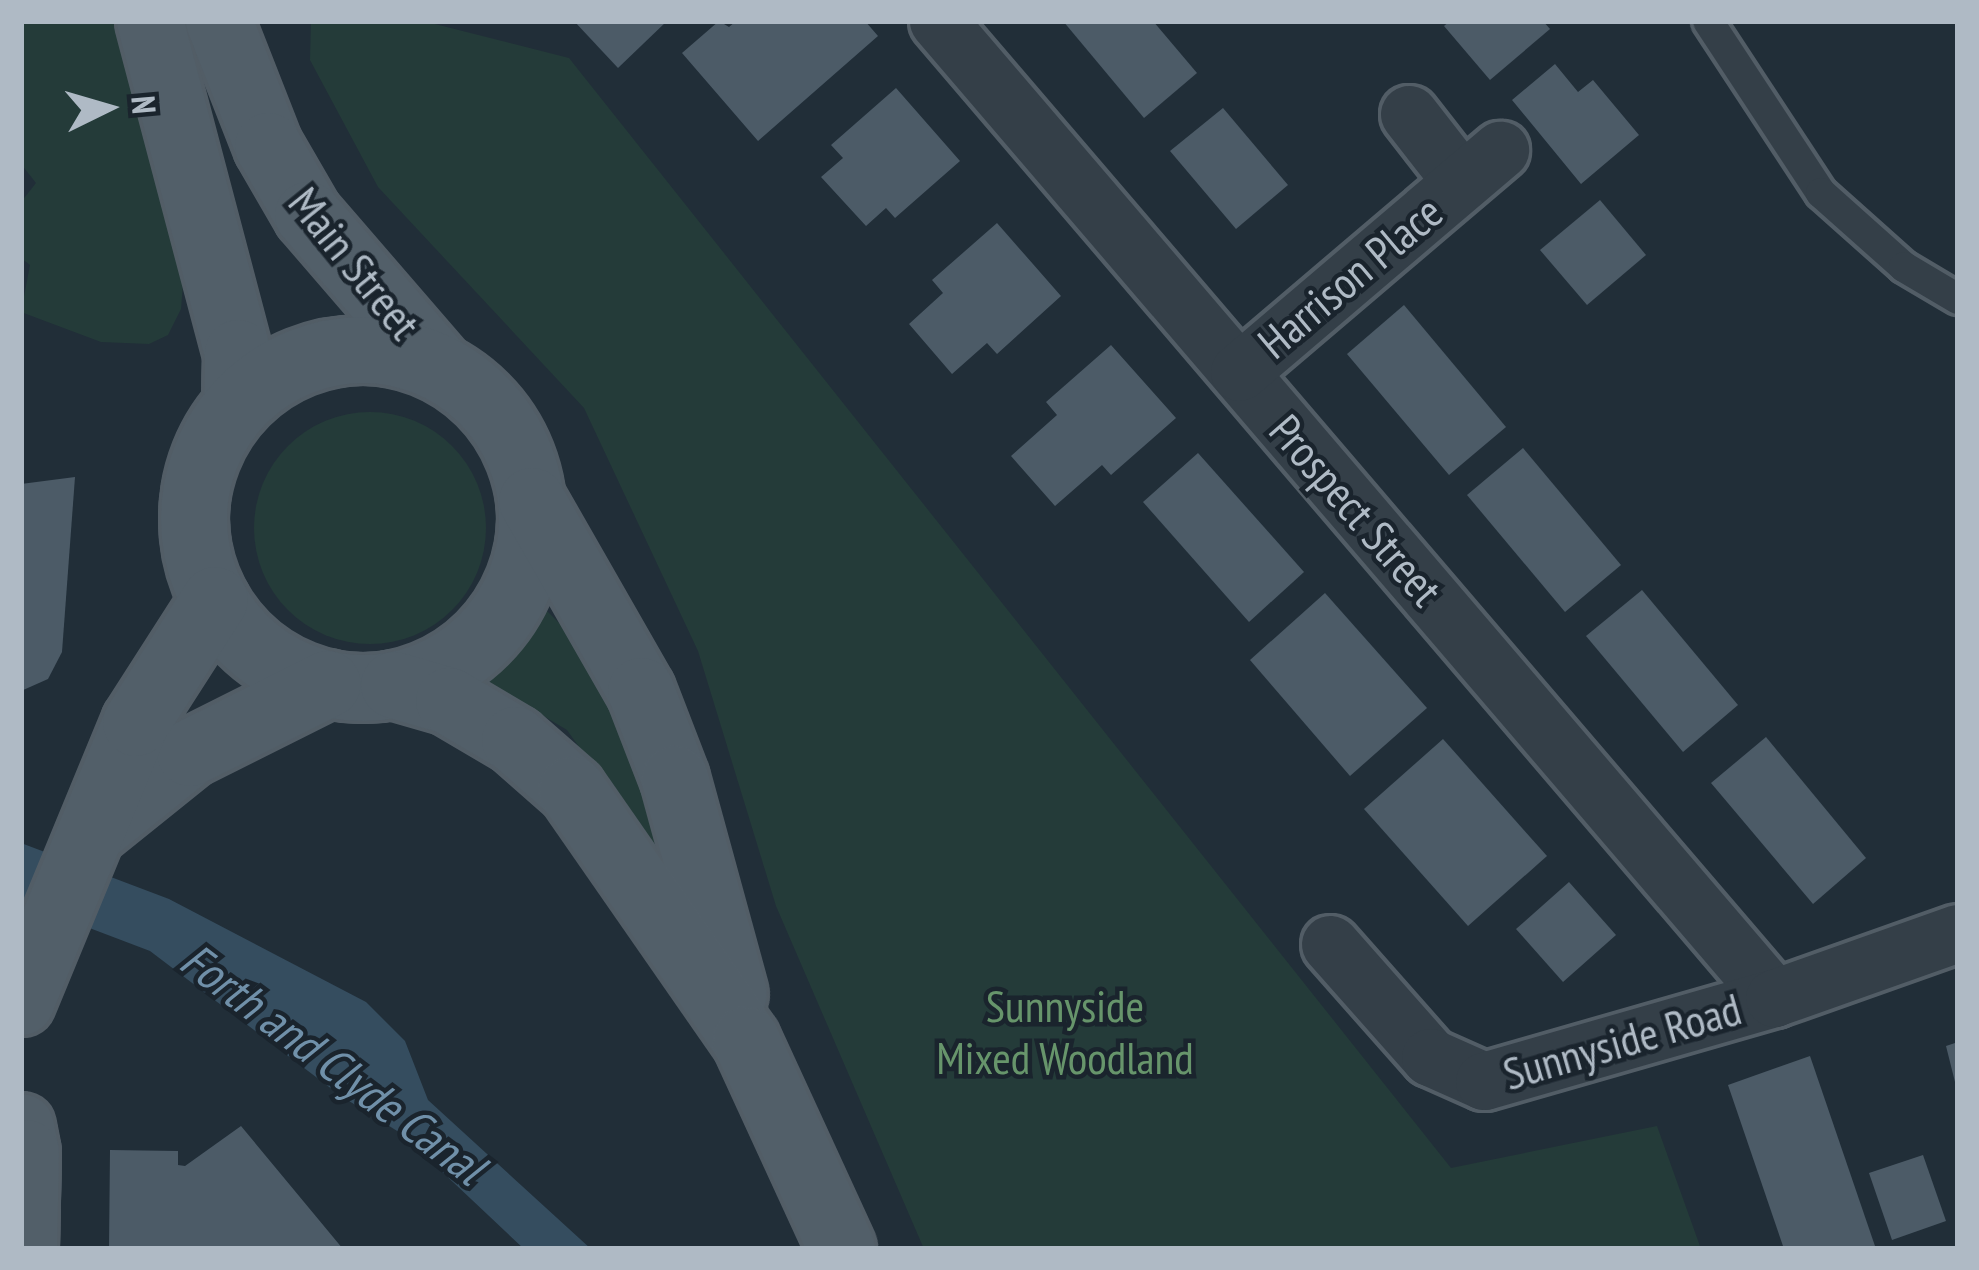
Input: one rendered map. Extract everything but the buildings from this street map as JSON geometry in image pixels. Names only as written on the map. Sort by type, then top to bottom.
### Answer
[{"type":"main road","points":[[151,21],[238,353],[237,406]]},
{"type":"main road","name":"Main Street","points":[[219,21],[268,146],[308,215],[440,368]]},
{"type":"main road","points":[[532,501],[529,557],[509,605],[470,652],[420,680],[394,685],[365,690],[328,684],[296,676],[254,650],[215,600],[198,561],[194,506],[207,452],[221,422],[280,371],[332,352],[387,351],[440,368],[485,401],[517,446],[532,501],[641,691],[675,779],[746,1040],[842,1249]]},
{"type":"main road","points":[[21,1002],[136,723],[215,600]]},
{"type":"main road","points":[[86,836],[190,752],[328,684]]},
{"type":"main road","points":[[394,685],[449,701],[514,740],[572,790],[746,1040]]},
{"type":"main road","points":[[21,1127],[26,1153],[24,1249]]},
{"type":"street","name":"Prospect Street","points":[[938,21],[1774,998]]},
{"type":"street","name":"Harrison Place","points":[[1238,372],[1481,166],[1409,114]]},
{"type":"street","name":"Sunnyside Road","points":[[1330,944],[1430,1057],[1484,1082],[1774,998],[1958,933]]},
{"type":"lane","points":[[1708,21],[1822,193],[1904,267],[1958,299]]},
{"type":"green space","points":[[21,21],[114,21],[184,272],[181,309],[168,335],[149,344],[101,342],[21,312],[30,265],[21,258],[21,202],[36,183],[21,164]]},
{"type":"green space","name":"Sunnyside Mixed Woodland","points":[[311,21],[423,21],[569,58],[1451,1168],[1657,1126],[1701,1249],[924,1249],[776,906],[698,651],[584,408],[378,187],[310,60]]},
{"type":"green space","points":[[370,412],[414,421],[452,446],[477,484],[486,528],[477,572],[452,610],[414,635],[370,644],[326,635],[288,610],[263,572],[254,528],[263,484],[288,446],[326,421]]},
{"type":"green space","points":[[541,605],[591,655],[677,859],[665,868],[567,730],[485,681]]},
{"type":"water","name":"Forth and Clyde Canal","points":[[21,843],[169,899],[366,1002],[405,1041],[428,1100],[591,1249],[524,1249],[402,1134],[341,1096],[150,951],[21,902]]}]
